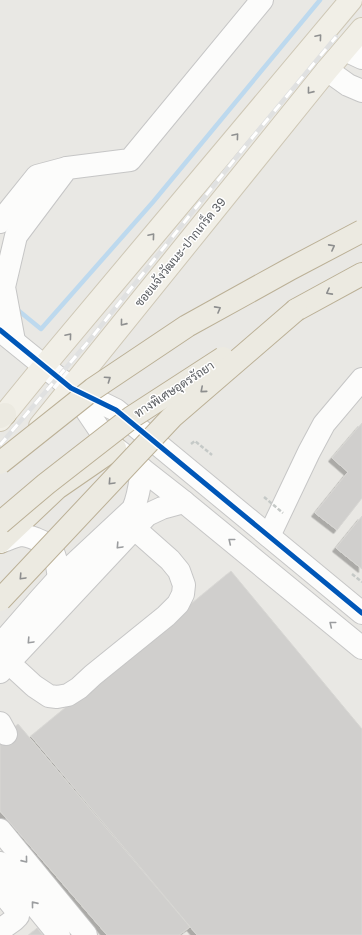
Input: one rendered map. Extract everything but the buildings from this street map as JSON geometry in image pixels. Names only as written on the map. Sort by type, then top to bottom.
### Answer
[{"type":"highway","points":[[0,463],[93,388],[187,326],[362,231]]},
{"type":"highway","name":"ทางพิเศษอุดรรัถยา","points":[[0,523],[46,484],[132,417],[296,310],[362,274]]},
{"type":"highway","points":[[0,600],[172,417],[296,310]]},
{"type":"highway","points":[[0,542],[57,488],[115,448]]},
{"type":"main road","points":[[2,417],[351,0]]},
{"type":"main road","name":"ซอยแจ้งวัฒนะ-ปากเกร็ด 39","points":[[0,476],[327,70],[353,54],[362,29]]},
{"type":"street","points":[[0,222],[38,176],[68,168],[130,160],[262,0]]},
{"type":"street","points":[[327,70],[348,85],[362,91]]},
{"type":"street","points":[[68,168],[16,236],[4,287],[7,336],[71,388],[116,410],[362,613]]},
{"type":"street","points":[[269,536],[308,452],[324,424],[362,379]]},
{"type":"street","points":[[71,388],[101,432],[115,448],[184,502],[362,648]]},
{"type":"street","points":[[3,660],[40,599],[59,578],[133,509],[137,500],[142,469]]},
{"type":"street","points":[[3,660],[148,515],[162,508],[184,502]]},
{"type":"street","points":[[3,660],[34,686],[49,696],[57,697],[68,694],[79,688],[166,616],[178,604],[183,594],[184,585],[179,572],[170,560],[135,528]]},
{"type":"street","points":[[0,542],[21,535],[30,536],[41,540],[50,547],[56,558],[59,578]]},
{"type":"street","points":[[0,830],[58,928]]},
{"type":"street","points":[[0,863],[58,928],[86,935]]},
{"type":"street","points":[[0,890],[18,912],[18,916],[0,930]]},
{"type":"path","points":[[191,444],[195,441],[212,455]]},
{"type":"path","points":[[264,497],[283,513]]},
{"type":"path","points":[[352,574],[362,582]]},
{"type":"waterway","points":[[19,311],[41,329],[153,202],[320,0]]},
{"type":"railway","points":[[0,445],[88,342],[247,144],[336,37]]},
{"type":"cycle path","points":[[0,330],[71,388],[116,410],[362,613]]}]
